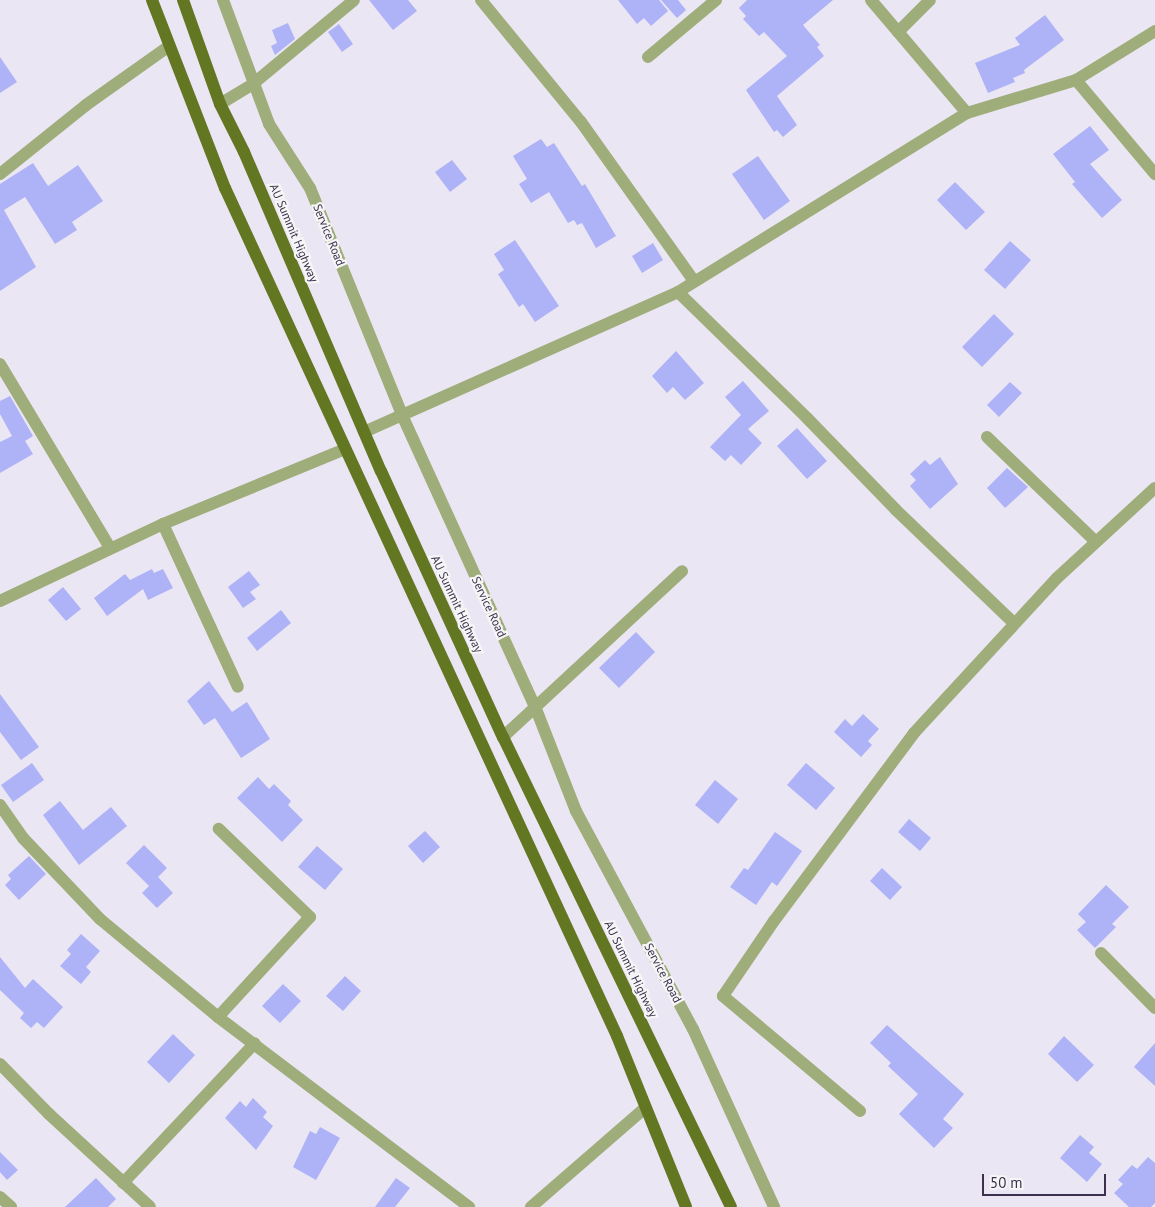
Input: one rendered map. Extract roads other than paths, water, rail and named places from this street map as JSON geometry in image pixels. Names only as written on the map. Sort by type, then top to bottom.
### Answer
[{"type":"main road","points":[[152,0],[168,47],[225,188],[617,1036],[686,1207]]},
{"type":"main road","name":"AU Summit Highway","points":[[183,0],[220,104],[244,152],[364,432],[503,737],[731,1207]]},
{"type":"street","name":"Service Road","points":[[223,0],[269,124],[310,188],[402,415],[536,709],[576,811],[693,1030],[774,1207]]},
{"type":"street","points":[[220,104],[253,84],[354,0]]},
{"type":"street","points":[[481,0],[582,122],[694,281]]},
{"type":"street","points":[[648,57],[716,0]]},
{"type":"street","points":[[871,0],[968,113]]},
{"type":"street","points":[[898,32],[930,0]]},
{"type":"street","points":[[364,432],[678,292],[968,113],[1076,80],[1155,31]]},
{"type":"street","points":[[0,174],[86,106],[168,47]]},
{"type":"street","points":[[1076,80],[1155,174]]},
{"type":"street","points":[[678,292],[807,418],[896,510],[1014,623]]},
{"type":"street","points":[[0,364],[110,548]]},
{"type":"street","points":[[987,437],[1096,542]]},
{"type":"street","points":[[0,601],[163,524],[345,449]]},
{"type":"street","points":[[860,1111],[723,996],[774,921],[914,733],[1014,623],[1096,542],[1155,488]]},
{"type":"street","points":[[163,524],[238,687]]},
{"type":"street","points":[[503,737],[536,709],[682,571]]},
{"type":"street","points":[[0,805],[23,838],[100,919],[218,1017],[255,1043],[469,1207]]},
{"type":"street","points":[[218,1017],[310,917],[219,829]]},
{"type":"street","points":[[1101,953],[1155,1008]]},
{"type":"street","points":[[123,1183],[255,1043]]},
{"type":"street","points":[[0,1064],[150,1207]]},
{"type":"street","points":[[531,1207],[645,1108]]},
{"type":"street","points":[[0,1197],[11,1207]]}]
